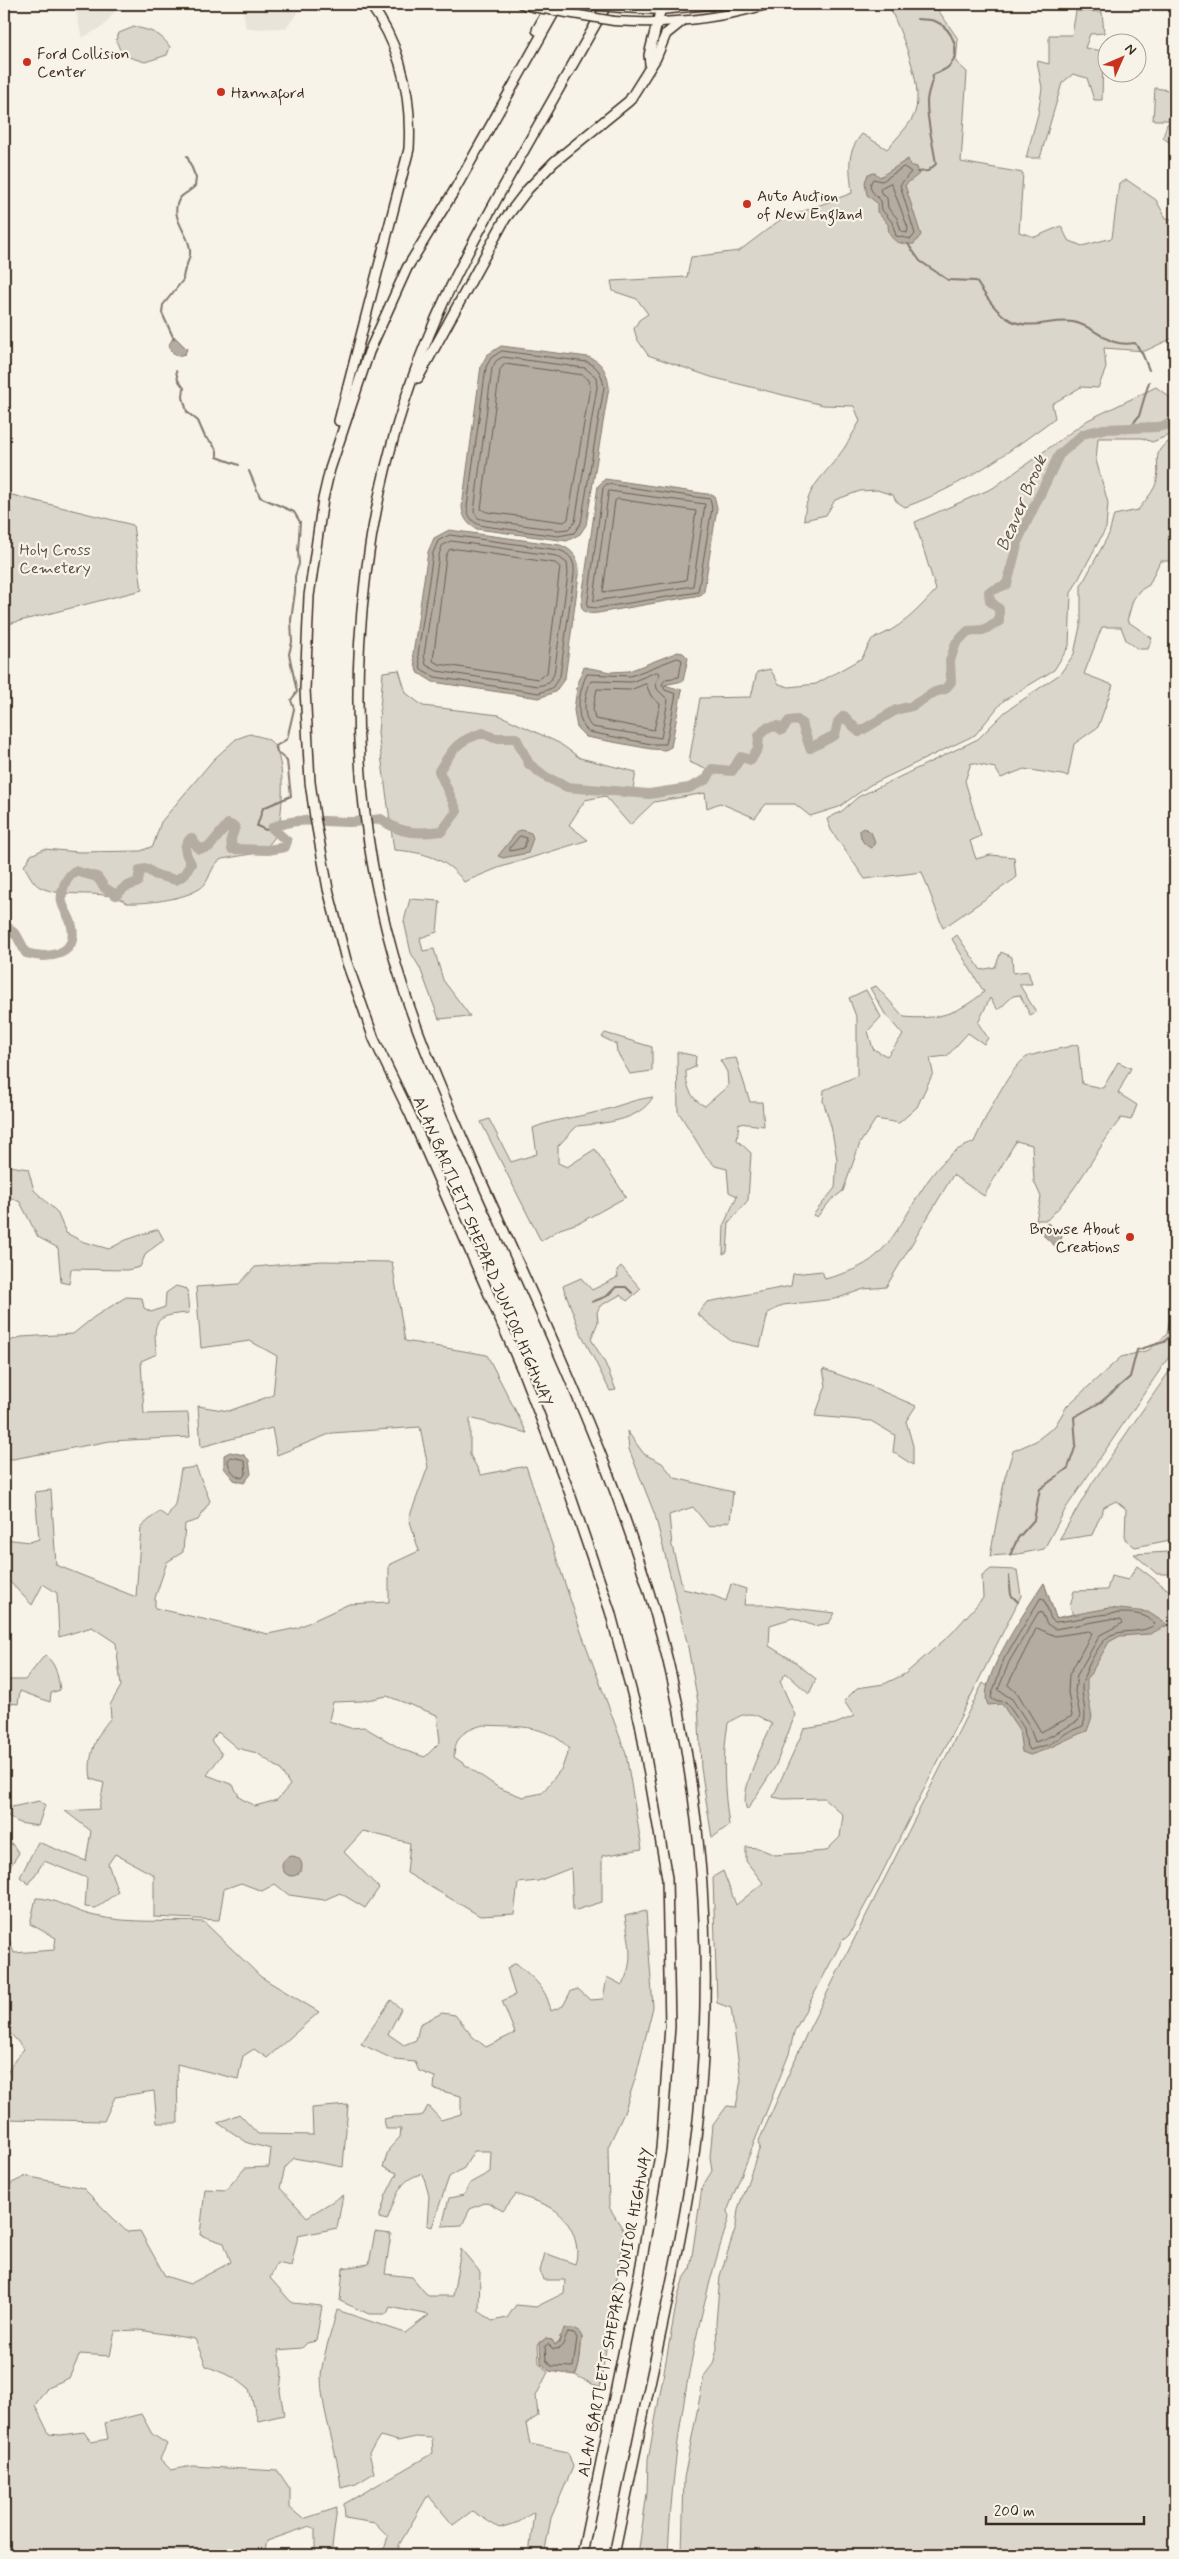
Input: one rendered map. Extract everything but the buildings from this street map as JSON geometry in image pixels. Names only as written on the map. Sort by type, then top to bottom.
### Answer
[{"type":"highway","points":[[330,468],[363,321],[409,149],[410,119],[403,69],[380,18],[370,4]]},
{"type":"highway","points":[[518,75],[551,4]]},
{"type":"highway","name":"ALAN BARTLETT SHEPARD JUNIOR HIGHWAY","points":[[559,4],[393,295],[363,366],[330,468],[312,566],[306,633],[308,744],[314,811],[336,925],[366,1018],[382,1058],[410,1114],[522,1370],[572,1499],[610,1611],[638,1713],[667,1878],[670,2026],[661,2149],[642,2261],[582,2555]]},
{"type":"highway","name":"ALAN BARTLETT SHEPARD JUNIOR HIGHWAY","points":[[607,4],[461,265],[429,335],[404,405],[377,506],[362,613],[358,719],[367,829],[386,927],[412,1017],[594,1439],[632,1537],[660,1628],[677,1702],[690,1777],[702,1886],[704,2021],[701,2088],[693,2163],[677,2256],[614,2555]]},
{"type":"highway","points":[[650,64],[649,56],[662,7]]},
{"type":"highway","points":[[404,405],[480,260],[505,219],[528,189],[554,162],[630,101],[644,80],[650,64],[656,58],[668,31],[681,22]]},
{"type":"main road","points":[[521,4],[614,21],[658,23],[681,22],[734,14],[770,4]]},
{"type":"main road","points":[[579,4],[621,8],[713,4]]},
{"type":"shaded area","points":[[74,4],[120,4],[104,26],[82,38]]},
{"type":"shaded area","points":[[242,4],[305,4],[286,28],[246,29]]},
{"type":"green space","points":[[906,4],[934,4],[958,39],[956,62],[967,72],[961,162],[1023,173],[1019,232],[1035,237],[1061,226],[1068,240],[1082,246],[1112,238],[1119,183],[1127,180],[1156,200],[1166,218],[1175,220],[1175,337],[1145,351],[1104,348],[1106,368],[1098,388],[1081,387],[1052,404],[1055,418],[983,468],[926,499],[905,507],[896,501],[893,495],[877,490],[860,491],[835,500],[826,515],[804,520],[807,500],[814,486],[837,458],[860,421],[854,406],[823,405],[711,377],[648,355],[637,339],[634,329],[639,320],[648,314],[637,299],[613,291],[611,281],[687,277],[691,257],[739,251],[780,220],[852,193],[851,155],[862,134],[887,149],[912,119],[916,108],[917,94],[912,64],[891,10]]},
{"type":"green space","points":[[1076,11],[1102,12],[1104,32],[1090,34],[1085,48],[1096,50],[1096,82],[1102,82],[1102,100],[1094,100],[1087,78],[1073,74],[1062,83],[1040,158],[1026,158],[1038,114],[1042,88],[1037,61],[1049,64],[1049,35],[1072,35]]},
{"type":"green space","points":[[134,27],[150,31],[163,38],[170,47],[167,55],[145,62],[122,55],[116,40],[119,33]]},
{"type":"green space","points":[[1155,88],[1175,91],[1175,120],[1153,120]]},
{"type":"green space","points":[[1175,122],[1175,146],[1163,138],[1167,124]]},
{"type":"green space","points":[[1156,387],[1172,399],[1175,394],[1175,433],[1152,442],[1142,438],[1098,438],[1096,460],[1108,503],[1106,528],[1071,593],[1069,646],[1054,670],[1003,701],[975,735],[870,785],[839,807],[810,816],[795,804],[766,804],[755,818],[720,803],[707,808],[705,793],[654,802],[630,825],[605,796],[585,800],[569,825],[588,840],[498,868],[464,882],[450,867],[434,858],[415,852],[394,850],[378,733],[383,672],[399,670],[406,693],[423,706],[499,715],[559,743],[580,758],[636,772],[632,795],[657,795],[676,791],[715,773],[689,762],[700,698],[751,697],[757,672],[770,669],[779,684],[789,687],[816,684],[862,658],[872,639],[900,625],[936,590],[915,522],[993,488],[1088,420]]},
{"type":"green space","points":[[1175,439],[1175,561],[1160,561],[1149,585],[1139,591],[1133,600],[1127,621],[1152,638],[1148,649],[1138,649],[1126,640],[1121,627],[1102,627],[1084,674],[1113,685],[1098,727],[1074,744],[1068,776],[1024,769],[1001,778],[995,768],[971,763],[965,781],[981,836],[970,841],[976,859],[990,855],[1014,857],[1016,878],[943,928],[922,872],[865,879],[831,830],[827,819],[842,811],[858,797],[978,739],[1005,712],[1060,674],[1074,654],[1081,622],[1081,586],[1109,534],[1114,515],[1138,510],[1154,488],[1157,480],[1158,454],[1166,444]]},
{"type":"green space","name":"Holy Cross Cemetery","points":[[4,493],[133,525],[142,590],[4,625]]},
{"type":"green space","points":[[250,734],[269,740],[275,747],[281,769],[282,797],[280,821],[277,833],[263,852],[222,859],[216,864],[205,884],[199,889],[180,897],[145,903],[127,903],[118,898],[97,894],[50,891],[37,885],[31,878],[24,866],[31,855],[44,849],[79,852],[141,851],[153,846],[161,822],[213,760],[236,739]]},
{"type":"green space","points":[[410,899],[440,901],[437,932],[420,938],[423,951],[434,949],[443,980],[470,1016],[439,1019],[420,968],[411,953],[404,921]]},
{"type":"green space","points":[[957,935],[981,970],[995,967],[1001,952],[1012,957],[1013,973],[1028,971],[1032,984],[1019,984],[1036,1012],[1030,1015],[1020,995],[1013,996],[998,1010],[990,998],[978,1023],[988,1038],[984,1044],[968,1033],[947,1056],[930,1058],[933,1073],[917,1107],[899,1123],[876,1119],[860,1143],[843,1191],[831,1200],[817,1217],[813,1215],[835,1188],[837,1159],[831,1126],[823,1101],[824,1090],[857,1076],[857,1019],[849,998],[866,990],[881,1017],[868,1031],[873,1049],[887,1056],[903,1035],[885,1014],[870,988],[876,986],[904,1017],[916,1018],[947,1014],[965,1006],[984,992],[952,939]]},
{"type":"green space","points":[[605,1033],[652,1047],[652,1071],[630,1074],[617,1052],[616,1044],[602,1037]]},
{"type":"green space","points":[[1078,1044],[1082,1084],[1103,1088],[1118,1062],[1131,1068],[1118,1093],[1137,1105],[1131,1120],[1121,1118],[1077,1184],[1047,1220],[1036,1220],[1041,1197],[1034,1181],[1032,1145],[1016,1141],[984,1196],[953,1175],[886,1287],[864,1289],[835,1299],[783,1305],[768,1313],[760,1347],[731,1341],[697,1314],[707,1302],[791,1286],[793,1274],[822,1271],[825,1279],[866,1264],[888,1243],[922,1189],[942,1163],[956,1151],[974,1142],[998,1094],[1014,1069],[1029,1056]]},
{"type":"green space","points":[[677,1052],[696,1056],[695,1067],[686,1071],[686,1077],[690,1092],[696,1100],[705,1106],[728,1086],[727,1072],[720,1060],[736,1058],[750,1102],[762,1102],[764,1126],[739,1123],[737,1140],[751,1153],[748,1200],[729,1223],[727,1252],[723,1254],[724,1224],[737,1196],[729,1192],[727,1169],[715,1166],[705,1155],[678,1111]]},
{"type":"green space","points":[[653,1097],[639,1112],[620,1120],[577,1126],[558,1146],[558,1163],[567,1167],[595,1149],[626,1197],[581,1222],[560,1229],[541,1241],[481,1122],[489,1119],[511,1162],[537,1154],[533,1128]]},
{"type":"green space","points":[[4,1165],[28,1169],[34,1190],[57,1212],[66,1233],[84,1242],[109,1249],[126,1240],[158,1229],[164,1240],[146,1253],[140,1267],[127,1270],[71,1269],[69,1284],[61,1282],[58,1248],[38,1237],[20,1202],[4,1194]]},
{"type":"green space","points":[[321,1261],[392,1262],[405,1341],[487,1355],[527,1433],[470,1418],[470,1455],[481,1475],[526,1466],[580,1629],[626,1754],[642,1849],[602,1856],[602,1902],[573,1911],[571,1868],[538,1881],[518,1883],[514,1914],[480,1916],[407,1873],[410,1843],[363,1831],[344,1852],[379,1888],[365,1908],[340,1893],[324,1900],[289,1895],[275,1884],[262,1891],[241,1883],[224,1889],[219,1920],[154,1917],[154,1875],[115,1854],[108,1864],[118,1892],[96,1908],[85,1907],[87,1878],[44,1861],[29,1884],[20,1877],[38,1842],[86,1861],[91,1831],[65,1811],[99,1809],[104,1783],[91,1779],[90,1762],[97,1739],[111,1718],[110,1705],[121,1686],[116,1643],[92,1627],[59,1637],[57,1593],[43,1584],[32,1605],[9,1581],[4,1585],[4,1539],[30,1542],[39,1539],[35,1492],[51,1490],[56,1565],[136,1597],[141,1527],[159,1511],[167,1517],[175,1504],[181,1469],[196,1467],[210,1501],[198,1520],[185,1524],[183,1552],[167,1562],[155,1598],[155,1608],[268,1634],[297,1628],[349,1604],[389,1602],[389,1565],[419,1551],[409,1518],[428,1467],[420,1427],[332,1433],[277,1455],[272,1428],[201,1447],[198,1406],[229,1411],[273,1395],[277,1356],[250,1341],[201,1348],[196,1287],[239,1284],[255,1267]],"holes":[[[387,1696],[437,1715],[440,1742],[425,1757],[403,1750],[364,1727],[350,1728],[329,1721],[333,1702],[362,1701]],[[483,1725],[540,1730],[550,1734],[569,1748],[562,1768],[542,1793],[523,1797],[499,1788],[454,1757],[456,1744],[459,1739],[466,1732]],[[218,1732],[237,1748],[257,1753],[280,1769],[290,1785],[277,1800],[255,1806],[240,1798],[233,1785],[207,1775],[222,1754],[211,1741]]]},
{"type":"green space","points":[[621,1266],[641,1289],[627,1301],[620,1295],[600,1306],[597,1312],[598,1322],[591,1339],[605,1363],[616,1390],[610,1391],[579,1329],[563,1286],[581,1278],[592,1290],[618,1277],[617,1270]]},
{"type":"green space","points":[[176,1286],[187,1289],[189,1313],[169,1315],[158,1322],[155,1334],[157,1354],[141,1361],[144,1414],[188,1413],[190,1437],[110,1441],[13,1459],[4,1458],[4,1343],[21,1337],[73,1334],[94,1317],[126,1297],[142,1298],[144,1308],[151,1312],[165,1307],[166,1293]]},
{"type":"green space","points":[[1175,1308],[1175,1348],[1066,1508],[1044,1549],[1018,1554],[990,1556],[1005,1477],[1013,1451],[1036,1441],[1055,1426],[1067,1406],[1121,1357],[1149,1350],[1167,1334],[1171,1313]]},
{"type":"green space","points":[[1175,1363],[1175,1539],[1135,1547],[1125,1539],[1126,1509],[1116,1501],[1104,1507],[1092,1535],[1059,1540],[1093,1482]]},
{"type":"green space","points":[[823,1369],[870,1386],[916,1406],[906,1421],[913,1446],[913,1465],[893,1452],[895,1435],[871,1421],[815,1416],[826,1386]]},
{"type":"green space","points":[[627,1431],[644,1454],[662,1463],[675,1478],[733,1492],[730,1521],[709,1527],[693,1507],[669,1515],[672,1546],[683,1589],[714,1596],[726,1601],[731,1584],[746,1589],[744,1605],[768,1605],[835,1613],[829,1623],[814,1626],[793,1618],[770,1625],[769,1646],[794,1661],[816,1679],[809,1694],[786,1673],[780,1681],[795,1715],[775,1767],[747,1810],[745,1802],[749,1780],[758,1754],[772,1724],[750,1714],[740,1716],[728,1723],[724,1774],[729,1825],[712,1838],[701,1768],[698,1702],[687,1642],[655,1515],[629,1449]]},
{"type":"green space","points":[[1169,1552],[1175,1556],[1175,1574],[1157,1574],[1134,1554]]},
{"type":"green space","points":[[1137,1566],[1175,1595],[1175,2555],[682,2555],[684,2478],[704,2376],[713,2364],[717,2349],[716,2323],[720,2276],[736,2226],[738,2209],[760,2147],[758,2143],[806,2035],[983,1683],[987,1686],[999,1657],[1044,1583],[1056,1618],[1074,1614],[1070,1607],[1074,1591],[1107,1590],[1111,1576],[1128,1580]]},
{"type":"green space","points":[[991,1569],[1017,1570],[1021,1596],[877,1883],[849,1935],[842,1941],[794,2032],[789,2054],[728,2209],[729,2218],[716,2259],[695,2342],[680,2427],[668,2555],[638,2555],[647,2493],[648,2460],[677,2300],[683,2280],[690,2270],[702,2187],[712,2171],[710,2157],[713,2125],[727,2106],[736,2107],[741,2080],[731,2008],[717,2003],[713,1877],[723,1871],[736,1905],[763,1883],[746,1861],[746,1847],[758,1848],[775,1855],[826,1851],[840,1837],[843,1815],[824,1798],[783,1799],[773,1797],[804,1729],[835,1724],[854,1716],[844,1701],[857,1688],[884,1684],[905,1674],[951,1634],[983,1598],[982,1576]]},
{"type":"green space","points":[[45,1655],[52,1662],[56,1670],[60,1690],[51,1693],[50,1702],[20,1691],[18,1704],[4,1702],[4,1674],[8,1680],[25,1680]]},
{"type":"green space","points":[[39,1801],[45,1805],[38,1826],[19,1823],[4,1813],[4,1802],[12,1807]]},
{"type":"green space","points":[[4,1839],[8,1839],[19,1853],[9,1868],[4,1866]]},
{"type":"green space","points":[[36,1898],[43,1898],[88,1914],[109,1918],[136,1921],[204,1922],[261,1977],[319,2012],[267,2058],[254,2049],[243,2056],[238,2079],[177,2064],[178,2123],[157,2123],[154,2091],[115,2097],[104,2121],[4,2119],[4,2089],[7,2074],[16,2058],[24,2049],[11,2034],[4,2037],[4,1934],[7,1934],[14,1953],[54,1950],[56,1938],[30,1924]]},
{"type":"green space","points":[[646,1911],[653,2007],[636,2076],[624,2113],[608,2147],[609,2207],[624,2231],[600,2388],[575,2375],[579,2362],[582,2337],[560,2336],[559,2343],[555,2345],[552,2340],[545,2339],[538,2344],[539,2363],[548,2372],[536,2396],[538,2416],[526,2424],[530,2444],[568,2452],[573,2467],[551,2518],[544,2555],[529,2555],[534,2512],[519,2522],[499,2528],[472,2511],[453,2525],[428,2495],[399,2545],[398,2555],[377,2555],[385,2547],[388,2536],[375,2523],[345,2518],[344,2504],[433,2453],[432,2438],[416,2437],[398,2441],[380,2436],[369,2453],[374,2473],[356,2484],[341,2488],[337,2461],[324,2406],[321,2378],[323,2363],[337,2310],[405,2333],[429,2315],[390,2307],[387,2314],[369,2314],[340,2301],[343,2268],[369,2264],[375,2232],[391,2234],[385,2274],[412,2277],[428,2296],[453,2296],[461,2249],[480,2272],[479,2311],[492,2321],[507,2318],[516,2305],[536,2307],[564,2293],[565,2280],[543,2280],[540,2271],[545,2253],[575,2264],[577,2248],[572,2232],[563,2217],[546,2205],[516,2194],[503,2211],[487,2202],[470,2209],[462,2225],[442,2226],[449,2198],[464,2195],[470,2183],[490,2172],[491,2151],[474,2151],[464,2168],[449,2177],[432,2227],[427,2225],[429,2196],[423,2174],[415,2176],[403,2185],[387,2220],[379,2218],[386,2195],[397,2173],[383,2167],[389,2149],[400,2137],[401,2129],[386,2129],[384,2119],[423,2115],[428,2106],[441,2120],[461,2114],[461,2096],[434,2089],[435,2077],[419,2071],[415,2062],[395,2060],[361,2044],[391,2000],[401,2009],[388,2034],[404,2045],[416,2040],[420,2024],[442,2013],[455,2015],[473,2037],[486,2047],[515,2033],[502,2001],[515,1995],[507,1968],[516,1963],[542,1989],[551,2011],[563,2006],[571,1991],[578,1989],[590,2000],[603,1999],[607,1977],[622,1985],[629,1968],[630,1952],[625,1916]]},
{"type":"green space","points":[[348,2105],[343,2167],[294,2158],[285,2168],[280,2188],[307,2217],[343,2195],[337,2228],[298,2236],[291,2266],[277,2263],[270,2278],[292,2303],[322,2306],[316,2341],[307,2343],[302,2348],[278,2350],[282,2372],[280,2391],[284,2415],[258,2421],[249,2389],[235,2378],[206,2366],[195,2339],[139,2330],[115,2331],[110,2356],[80,2354],[69,2378],[48,2387],[35,2405],[49,2434],[60,2435],[84,2432],[91,2442],[108,2439],[105,2423],[141,2414],[152,2434],[167,2444],[160,2459],[171,2470],[192,2466],[278,2471],[290,2489],[290,2508],[303,2519],[337,2508],[331,2555],[315,2555],[315,2529],[310,2526],[267,2541],[264,2555],[4,2555],[4,2190],[8,2185],[26,2176],[83,2188],[127,2232],[140,2231],[165,2276],[190,2284],[231,2262],[224,2243],[200,2235],[205,2189],[226,2190],[245,2168],[269,2167],[271,2149],[248,2143],[218,2123],[239,2114],[258,2134],[313,2135],[312,2108]]},
{"type":"water","points":[[908,159],[910,165],[917,167],[919,174],[905,185],[921,235],[914,244],[899,243],[892,238],[888,224],[877,212],[877,203],[867,195],[865,182],[868,174],[875,173],[880,177]]},
{"type":"water","points":[[174,336],[187,349],[185,354],[177,356],[171,351],[169,345]]},
{"type":"water","points":[[501,346],[588,357],[601,365],[607,377],[609,387],[586,525],[580,534],[567,541],[477,529],[465,518],[462,507],[481,366],[487,355]]},
{"type":"water","points":[[605,479],[714,495],[717,508],[704,591],[701,595],[598,613],[589,613],[583,610],[581,604],[598,486]]},
{"type":"water","points":[[449,530],[560,545],[575,556],[579,575],[565,678],[555,692],[539,698],[433,682],[417,672],[413,654],[428,552],[434,538]]},
{"type":"water","points":[[678,652],[683,653],[688,658],[683,681],[664,685],[682,690],[671,747],[665,750],[651,749],[586,737],[577,728],[574,710],[578,681],[584,667],[611,672],[629,671]]},
{"type":"water","points":[[864,828],[871,832],[875,842],[872,848],[867,846],[862,839],[860,830]]},
{"type":"water","points":[[522,830],[531,833],[533,838],[528,853],[503,858],[498,856],[518,831]]},
{"type":"water","points":[[1048,1223],[1062,1236],[1060,1245],[1056,1247],[1044,1236],[1044,1226]]},
{"type":"water","points":[[230,1452],[244,1455],[249,1460],[251,1474],[244,1483],[234,1480],[224,1468],[224,1455]]},
{"type":"water","points":[[1044,1583],[1056,1618],[1109,1608],[1148,1612],[1168,1625],[1150,1634],[1120,1636],[1109,1642],[1087,1680],[1092,1717],[1087,1731],[1030,1755],[1022,1752],[1019,1730],[1002,1704],[988,1705],[986,1694],[996,1662]]},
{"type":"water","points":[[292,1856],[299,1859],[302,1866],[299,1873],[292,1876],[285,1873],[282,1866],[285,1859]]},
{"type":"water","points":[[564,2328],[578,2330],[582,2337],[579,2362],[575,2375],[549,2371],[541,2363],[540,2343],[545,2339],[552,2340],[555,2345],[559,2343]]},
{"type":"waterway","points":[[917,19],[932,20],[942,25],[954,41],[955,54],[954,60],[949,67],[933,75],[928,95],[928,118],[936,164],[928,171],[917,172]]},
{"type":"waterway","points":[[174,339],[162,313],[163,305],[183,280],[190,254],[190,247],[176,213],[180,198],[195,186],[196,178],[187,156]]},
{"type":"waterway","points":[[908,244],[920,261],[948,280],[976,281],[987,298],[1006,318],[1019,324],[1027,325],[1065,321],[1073,322],[1089,328],[1116,343],[1135,343],[1142,353],[1149,370]]},
{"type":"waterway","points":[[176,371],[178,380],[184,388],[183,397],[187,412],[198,421],[205,437],[217,451],[217,457],[239,465]]},
{"type":"waterway","points":[[1130,427],[1139,416],[1149,382]]},
{"type":"waterway","name":"Beaver Brook","points":[[4,924],[17,936],[26,953],[42,956],[59,954],[70,945],[73,937],[71,924],[62,898],[66,881],[75,871],[97,877],[105,888],[116,895],[125,887],[138,882],[140,870],[147,869],[156,875],[176,880],[184,875],[191,864],[185,848],[191,838],[199,849],[209,847],[228,824],[235,827],[231,839],[232,849],[268,850],[285,847],[287,841],[272,828],[281,824],[300,821],[350,822],[381,819],[395,828],[410,832],[442,831],[457,811],[439,771],[456,747],[467,739],[483,733],[494,738],[516,738],[529,764],[546,777],[567,787],[649,794],[689,788],[707,779],[712,769],[732,771],[741,757],[751,760],[758,748],[759,736],[766,728],[777,726],[782,730],[789,721],[797,720],[802,724],[810,748],[835,735],[838,722],[844,716],[859,732],[896,710],[912,706],[935,692],[945,689],[951,682],[950,661],[956,643],[968,631],[983,630],[999,622],[999,609],[990,601],[989,592],[1007,584],[1019,538],[1059,455],[1083,434],[1103,429],[1158,427],[1175,421]]},
{"type":"waterway","points":[[249,471],[260,497],[294,512],[300,522],[299,564],[295,576],[291,620],[292,642],[289,654],[297,692],[291,700],[294,709],[287,739],[276,746],[277,752],[287,761],[291,796],[263,808],[257,826],[266,830],[272,828]]},
{"type":"waterway","points":[[592,1302],[607,1296],[616,1287],[626,1287],[632,1293]]},
{"type":"waterway","points":[[1010,1555],[1018,1538],[1034,1520],[1040,1489],[1068,1468],[1076,1445],[1074,1417],[1101,1402],[1130,1377],[1137,1350],[1164,1342],[1175,1331]]},
{"type":"waterway","points":[[1009,1576],[1011,1595],[1018,1602]]},
{"type":"place","name":"Ford Collision Center","points":[[27,62]]},
{"type":"place","name":"Hannaford","points":[[221,92]]},
{"type":"place","name":"Auto Auction of New England","points":[[747,204]]},
{"type":"place","name":"Browse About Creations","points":[[1130,1237]]}]
